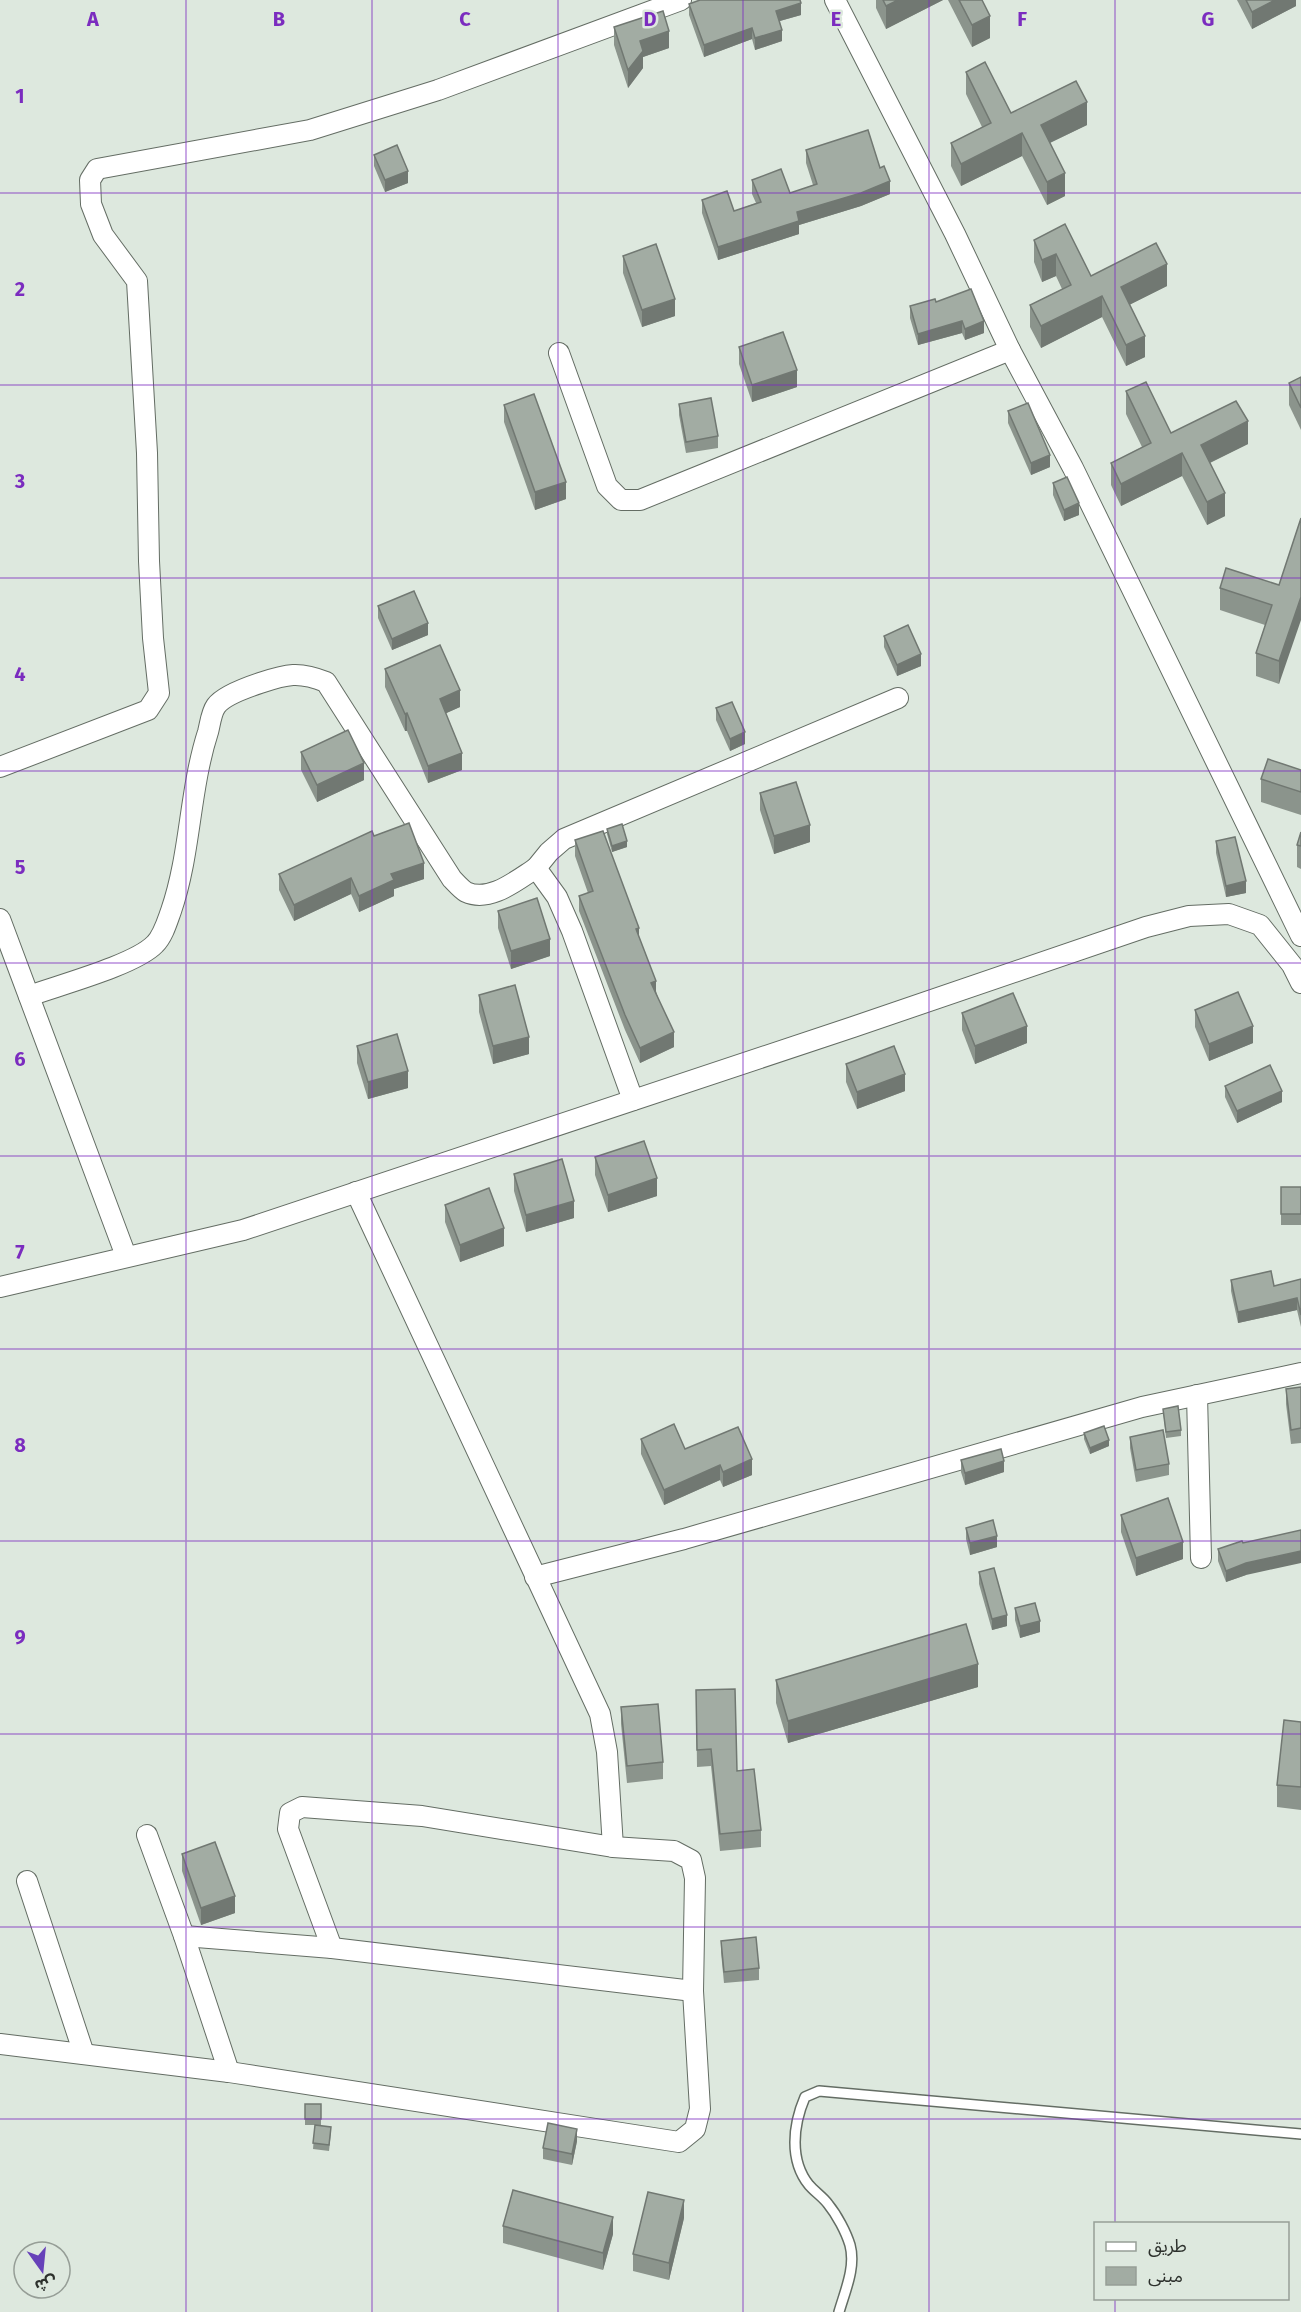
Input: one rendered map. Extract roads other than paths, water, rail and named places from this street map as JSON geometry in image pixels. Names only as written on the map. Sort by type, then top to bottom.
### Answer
[{"type":"street","points":[[0,766],[148,710],[159,693],[151,605],[147,453],[138,281],[103,235],[91,204],[90,180],[97,169],[310,130],[438,90],[681,0]]},
{"type":"street","points":[[835,0],[955,234],[1010,350],[1073,468],[1301,936]]},
{"type":"street","points":[[559,353],[607,486],[621,500],[640,500],[1010,350]]},
{"type":"street","points":[[29,996],[138,957],[156,943],[177,894],[196,778],[216,705],[243,688],[286,675],[308,675],[326,682],[452,879],[465,892],[483,896],[507,886],[536,868],[564,839],[898,698]]},
{"type":"street","points":[[536,868],[557,897],[572,931],[633,1100]]},
{"type":"street","points":[[0,1287],[243,1230],[1146,927],[1189,916],[1229,914],[1260,925],[1292,965],[1301,982]]},
{"type":"street","points":[[0,919],[126,1256]]},
{"type":"street","points":[[357,1192],[600,1714],[607,1752],[613,1847]]},
{"type":"street","points":[[535,1577],[696,1536],[1142,1407],[1301,1373]]},
{"type":"street","points":[[1197,1395],[1201,1558]]},
{"type":"street","points":[[0,2044],[229,2072],[679,2142],[695,2129],[700,2109],[693,1991],[695,1878],[691,1860],[674,1851],[613,1847],[422,1816],[302,1807],[290,1814],[288,1829],[332,1948]]},
{"type":"street","points":[[147,1835],[184,1936],[229,2072]]},
{"type":"street","points":[[27,1881],[84,2054]]},
{"type":"street","points":[[184,1936],[332,1948],[693,1991]]},
{"type":"lane","points":[[839,2312],[852,2265],[850,2245],[828,2204],[799,2169],[794,2136],[798,2113],[805,2097],[819,2091],[1301,2134]]}]
